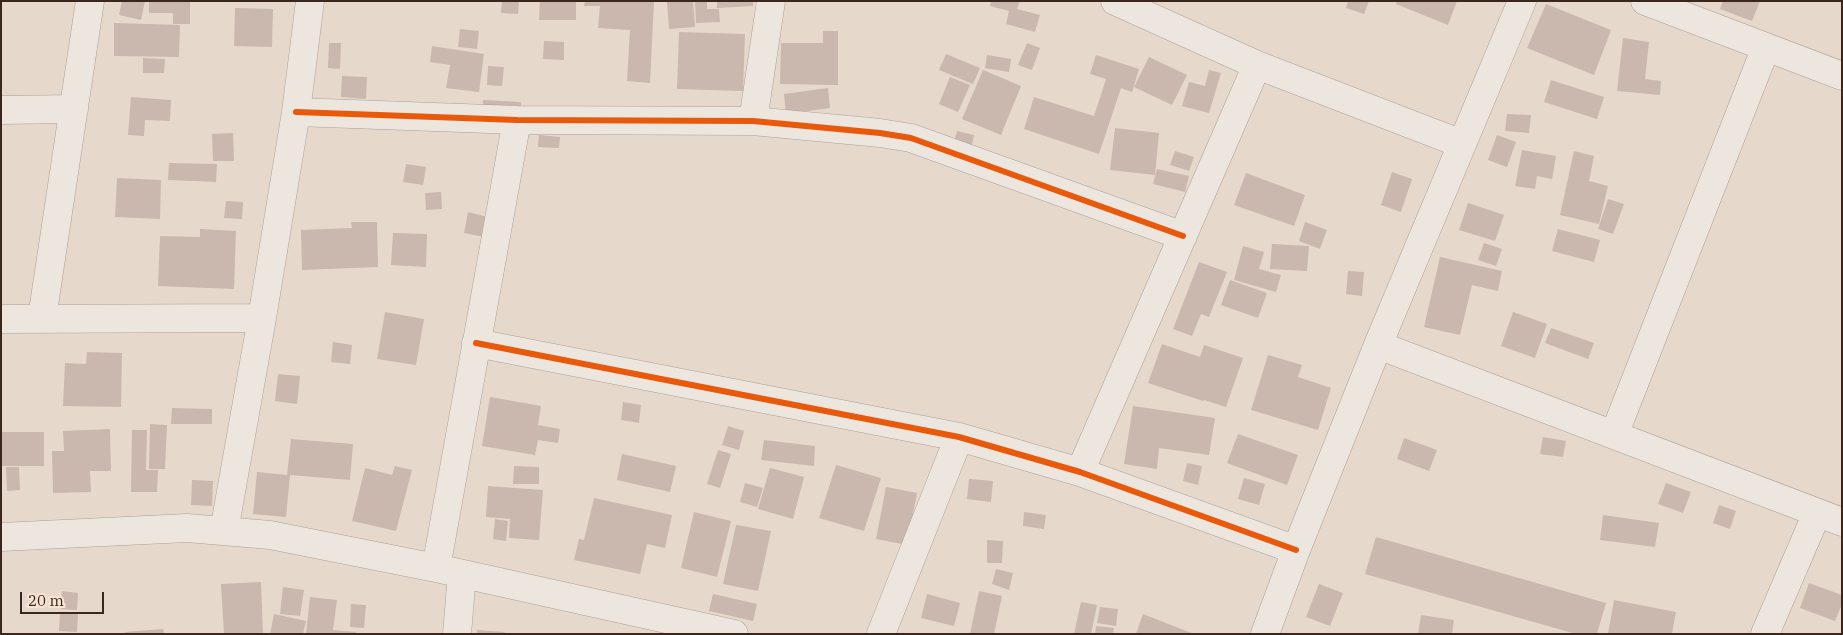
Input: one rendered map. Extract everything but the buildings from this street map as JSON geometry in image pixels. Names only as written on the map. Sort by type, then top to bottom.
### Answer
[{"type":"street","points":[[42,318],[90,1]]},
{"type":"street","points":[[224,530],[296,112],[310,1]]},
{"type":"street","points":[[753,120],[771,1]]},
{"type":"street","points":[[1115,1],[1257,65],[1462,144]]},
{"type":"street","points":[[1265,634],[1296,550],[1378,345],[1522,1]]},
{"type":"street","points":[[1645,1],[1842,76]]},
{"type":"street","points":[[1614,435],[1766,47]]},
{"type":"street","points":[[1080,472],[1257,65]]},
{"type":"street","points":[[1,110],[74,110]]},
{"type":"street","points":[[296,112],[517,120],[753,120],[880,132],[911,138],[1183,236]]},
{"type":"street","points":[[436,568],[517,120]]},
{"type":"street","points":[[1,318],[262,318]]},
{"type":"street","points":[[476,343],[959,437],[1080,472],[1296,550]]},
{"type":"street","points":[[1378,345],[1830,517],[1765,634]]},
{"type":"street","points":[[881,634],[959,437]]},
{"type":"street","points":[[1,537],[187,528],[270,535],[462,574],[663,627],[734,634]]},
{"type":"street","points":[[457,634],[462,574]]},
{"type":"cycle path","points":[[296,112],[517,120],[753,121],[880,133],[911,138],[1183,236]]},
{"type":"cycle path","points":[[476,343],[959,437],[1080,472],[1296,550]]}]
